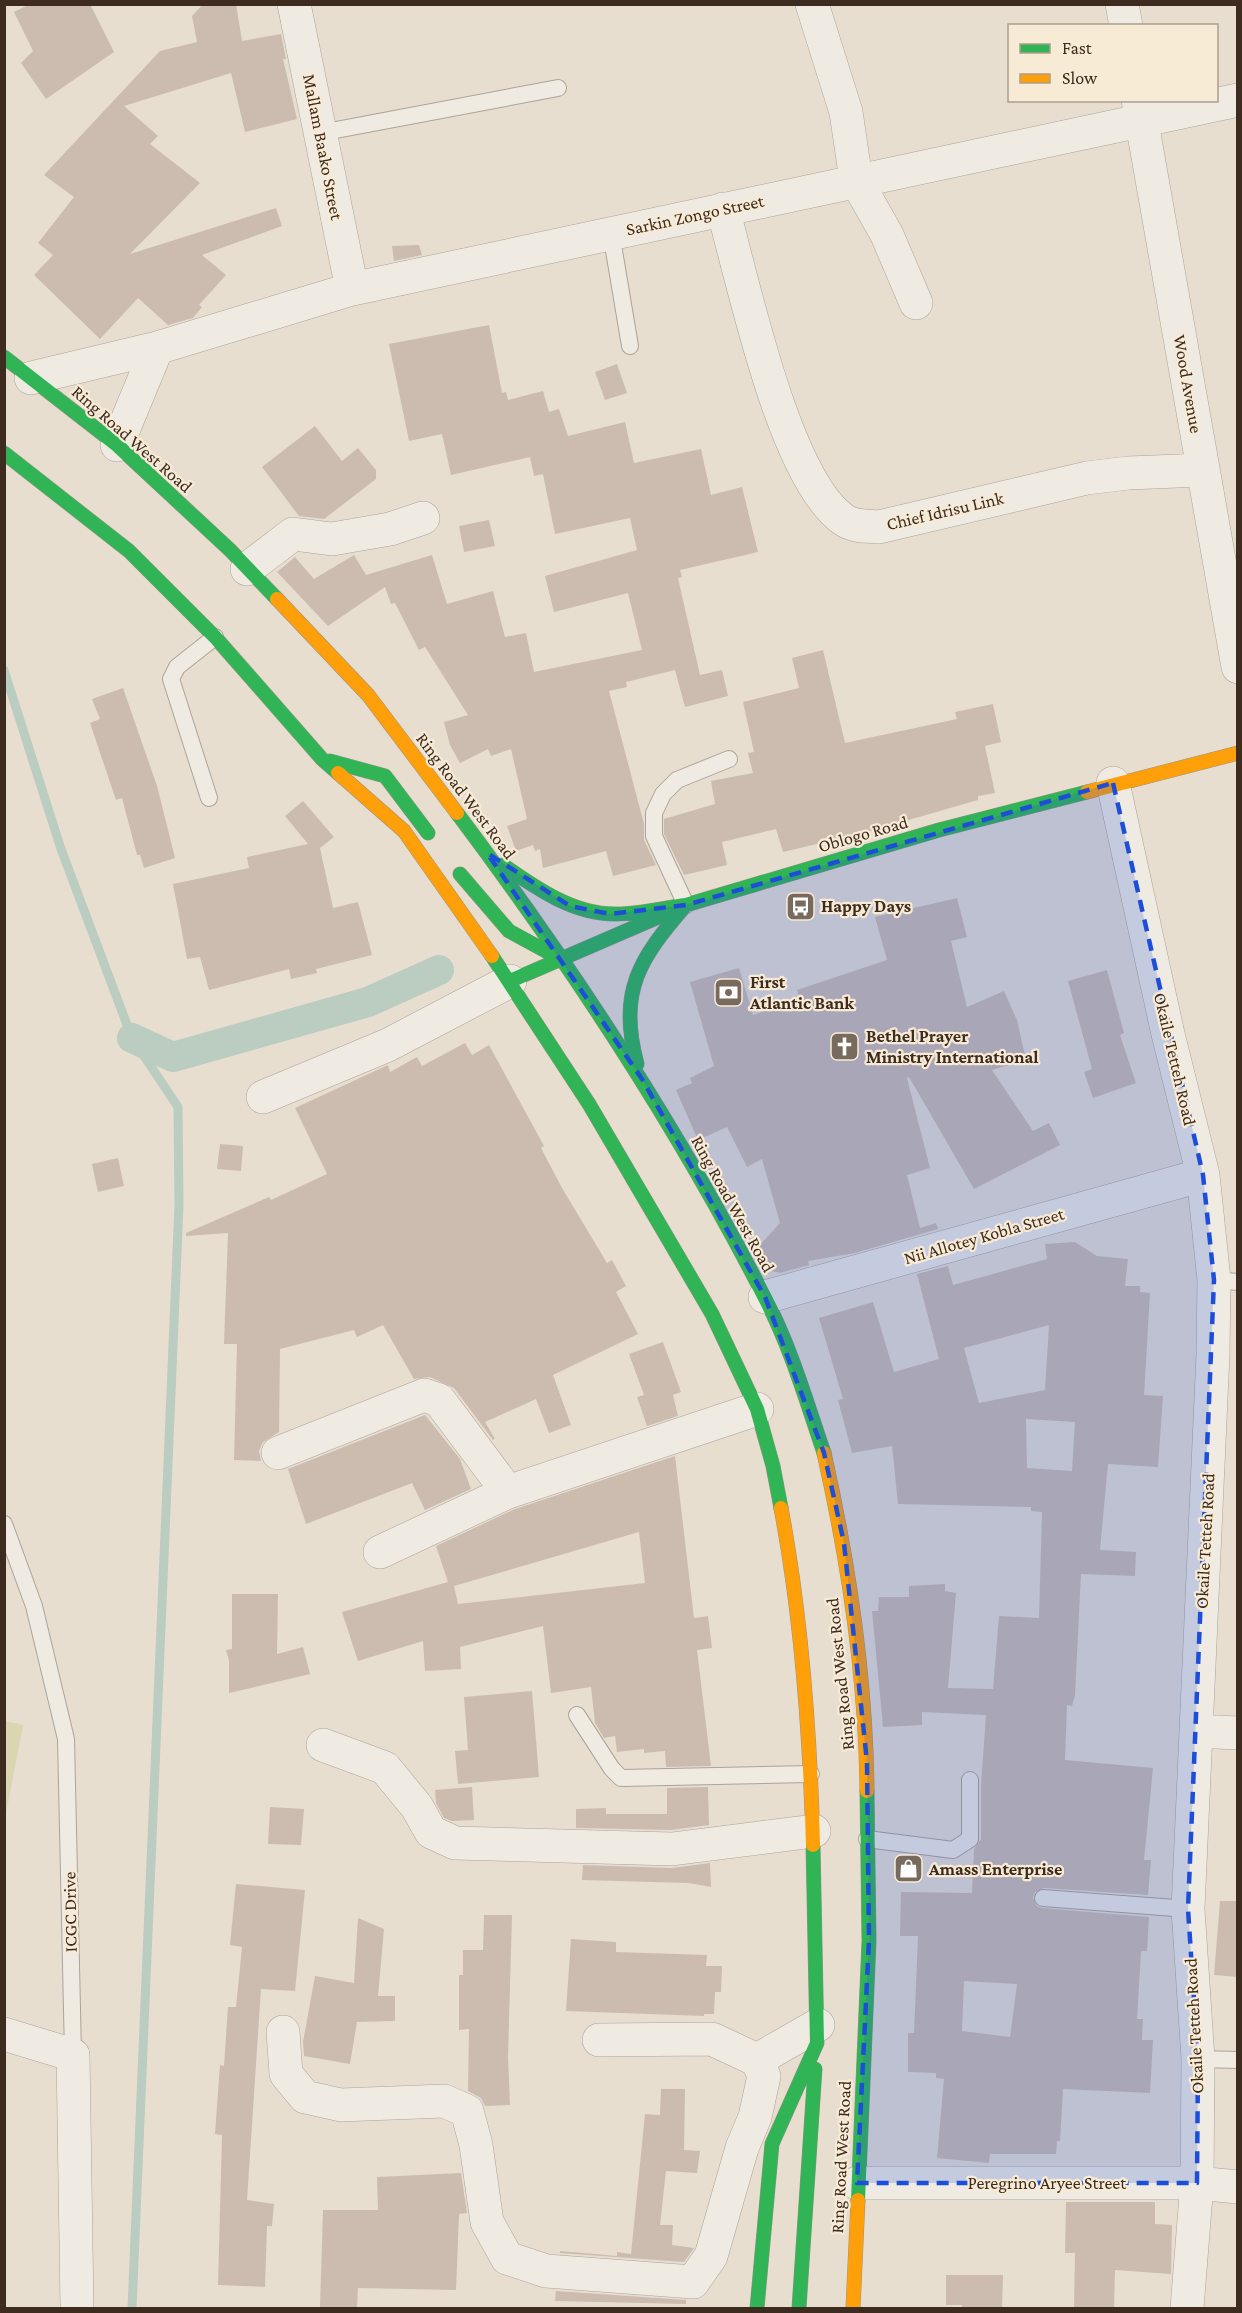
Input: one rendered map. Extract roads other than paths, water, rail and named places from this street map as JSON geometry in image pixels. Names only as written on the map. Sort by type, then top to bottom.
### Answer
[{"type":"main road","name":"Ring Road West Road","points":[[4,357],[117,445],[248,569],[368,695],[487,853],[642,1079],[765,1297],[794,1367],[825,1453],[844,1543],[859,1655],[867,1762],[869,1941],[852,2308]]},
{"type":"main road","name":"Ring Road West Road","points":[[4,453],[129,551],[215,637],[322,759],[404,831],[510,981],[589,1104],[658,1218],[712,1314],[757,1409],[773,1466],[797,1609],[814,1831],[818,2034],[810,2123],[800,2308]]},
{"type":"main road","name":"Oblogo Road","points":[[510,981],[686,905],[939,830],[1113,783],[1238,753]]},
{"type":"main road","points":[[322,759],[385,776],[435,841]]},
{"type":"main road","points":[[487,853],[533,886],[570,906],[610,914],[686,905]]},
{"type":"main road","points":[[450,860],[509,932],[560,958]]},
{"type":"main road","points":[[642,1079],[630,1041],[632,989],[640,964],[656,939],[686,905]]},
{"type":"main road","name":"Ring Road West Road","points":[[757,2308],[772,2144],[818,2034]]},
{"type":"main road","points":[[846,2124],[862,2082]]},
{"type":"street","name":"Mallam Baako Street","points":[[294,4],[352,289]]},
{"type":"street","points":[[812,4],[846,112],[856,180],[887,235],[916,303]]},
{"type":"street","points":[[1122,4],[1126,24]]},
{"type":"street","name":"Sarkin Zongo Street","points":[[31,378],[157,348],[352,289],[856,180],[1139,111],[1238,100]]},
{"type":"street","name":"Wood Avenue","points":[[1139,111],[1238,668]]},
{"type":"street","name":"Chief Idrisu Link","points":[[723,208],[774,392],[799,460],[818,491],[844,520],[861,526],[879,526],[1087,478],[1128,472],[1203,470]]},
{"type":"street","points":[[117,445],[157,348]]},
{"type":"street","points":[[248,569],[293,534],[332,539],[390,529],[423,518]]},
{"type":"street","name":"Okaile Tetteh Road","points":[[1113,783],[1168,1034],[1203,1175],[1226,1281],[1225,1354],[1196,1731],[1188,1909],[1198,2059],[1197,2183],[1187,2308]]},
{"type":"street","points":[[263,1096],[388,1045],[510,981]]},
{"type":"street","name":"Nii Allotey Kobla Street","points":[[765,1297],[1203,1175]]},
{"type":"street","points":[[278,1453],[424,1395],[439,1400],[508,1492]]},
{"type":"street","points":[[380,1552],[508,1492],[757,1409]]},
{"type":"street","points":[[1196,1731],[1238,1733]]},
{"type":"street","points":[[323,1745],[385,1768],[417,1807],[431,1832],[455,1843],[672,1850],[814,1831]]},
{"type":"street","points":[[283,2032],[286,2074],[305,2097],[341,2105],[444,2101],[467,2111],[476,2145],[487,2222],[507,2258],[546,2271],[693,2282],[711,2256],[742,2148],[755,2117],[764,2076],[756,2060],[712,2039],[599,2040]]},
{"type":"street","points":[[4,2034],[73,2055]]},
{"type":"street","points":[[756,2060],[818,2034]]},
{"type":"street","name":"ICGC Drive","points":[[73,2055],[77,2308]]},
{"type":"street","name":"Peregrino Aryee Street","points":[[857,2182],[1197,2183],[1238,2187]]},
{"type":"lane","points":[[320,133],[558,88]]},
{"type":"lane","points":[[611,233],[630,346]]},
{"type":"lane","points":[[209,798],[171,679],[177,667],[215,637]]},
{"type":"lane","points":[[686,905],[654,836],[654,813],[663,794],[677,780],[729,759]]},
{"type":"lane","name":"ICGC Drive","points":[[4,1524],[34,1606],[66,1739],[73,2055]]},
{"type":"lane","points":[[577,1715],[612,1770],[621,1778],[811,1774]]},
{"type":"lane","points":[[867,1839],[953,1850],[970,1839],[970,1780]]},
{"type":"lane","points":[[1043,1898],[1188,1909]]},
{"type":"lane","points":[[1198,2059],[1238,2060]]},
{"type":"waterway","points":[[4,670],[61,849],[132,1038],[178,1107],[179,1205],[132,2308]]},
{"type":"waterway","points":[[132,1038],[173,1057],[368,1002],[439,970]]},
{"type":"place","name":"Happy Days","points":[[800,906]]},
{"type":"place","name":"First Atlantic Bank","points":[[729,992]]},
{"type":"place","name":"Bethel Prayer Ministry International","points":[[845,1046]]},
{"type":"place","name":"Amass Enterprise","points":[[908,1869]]}]
